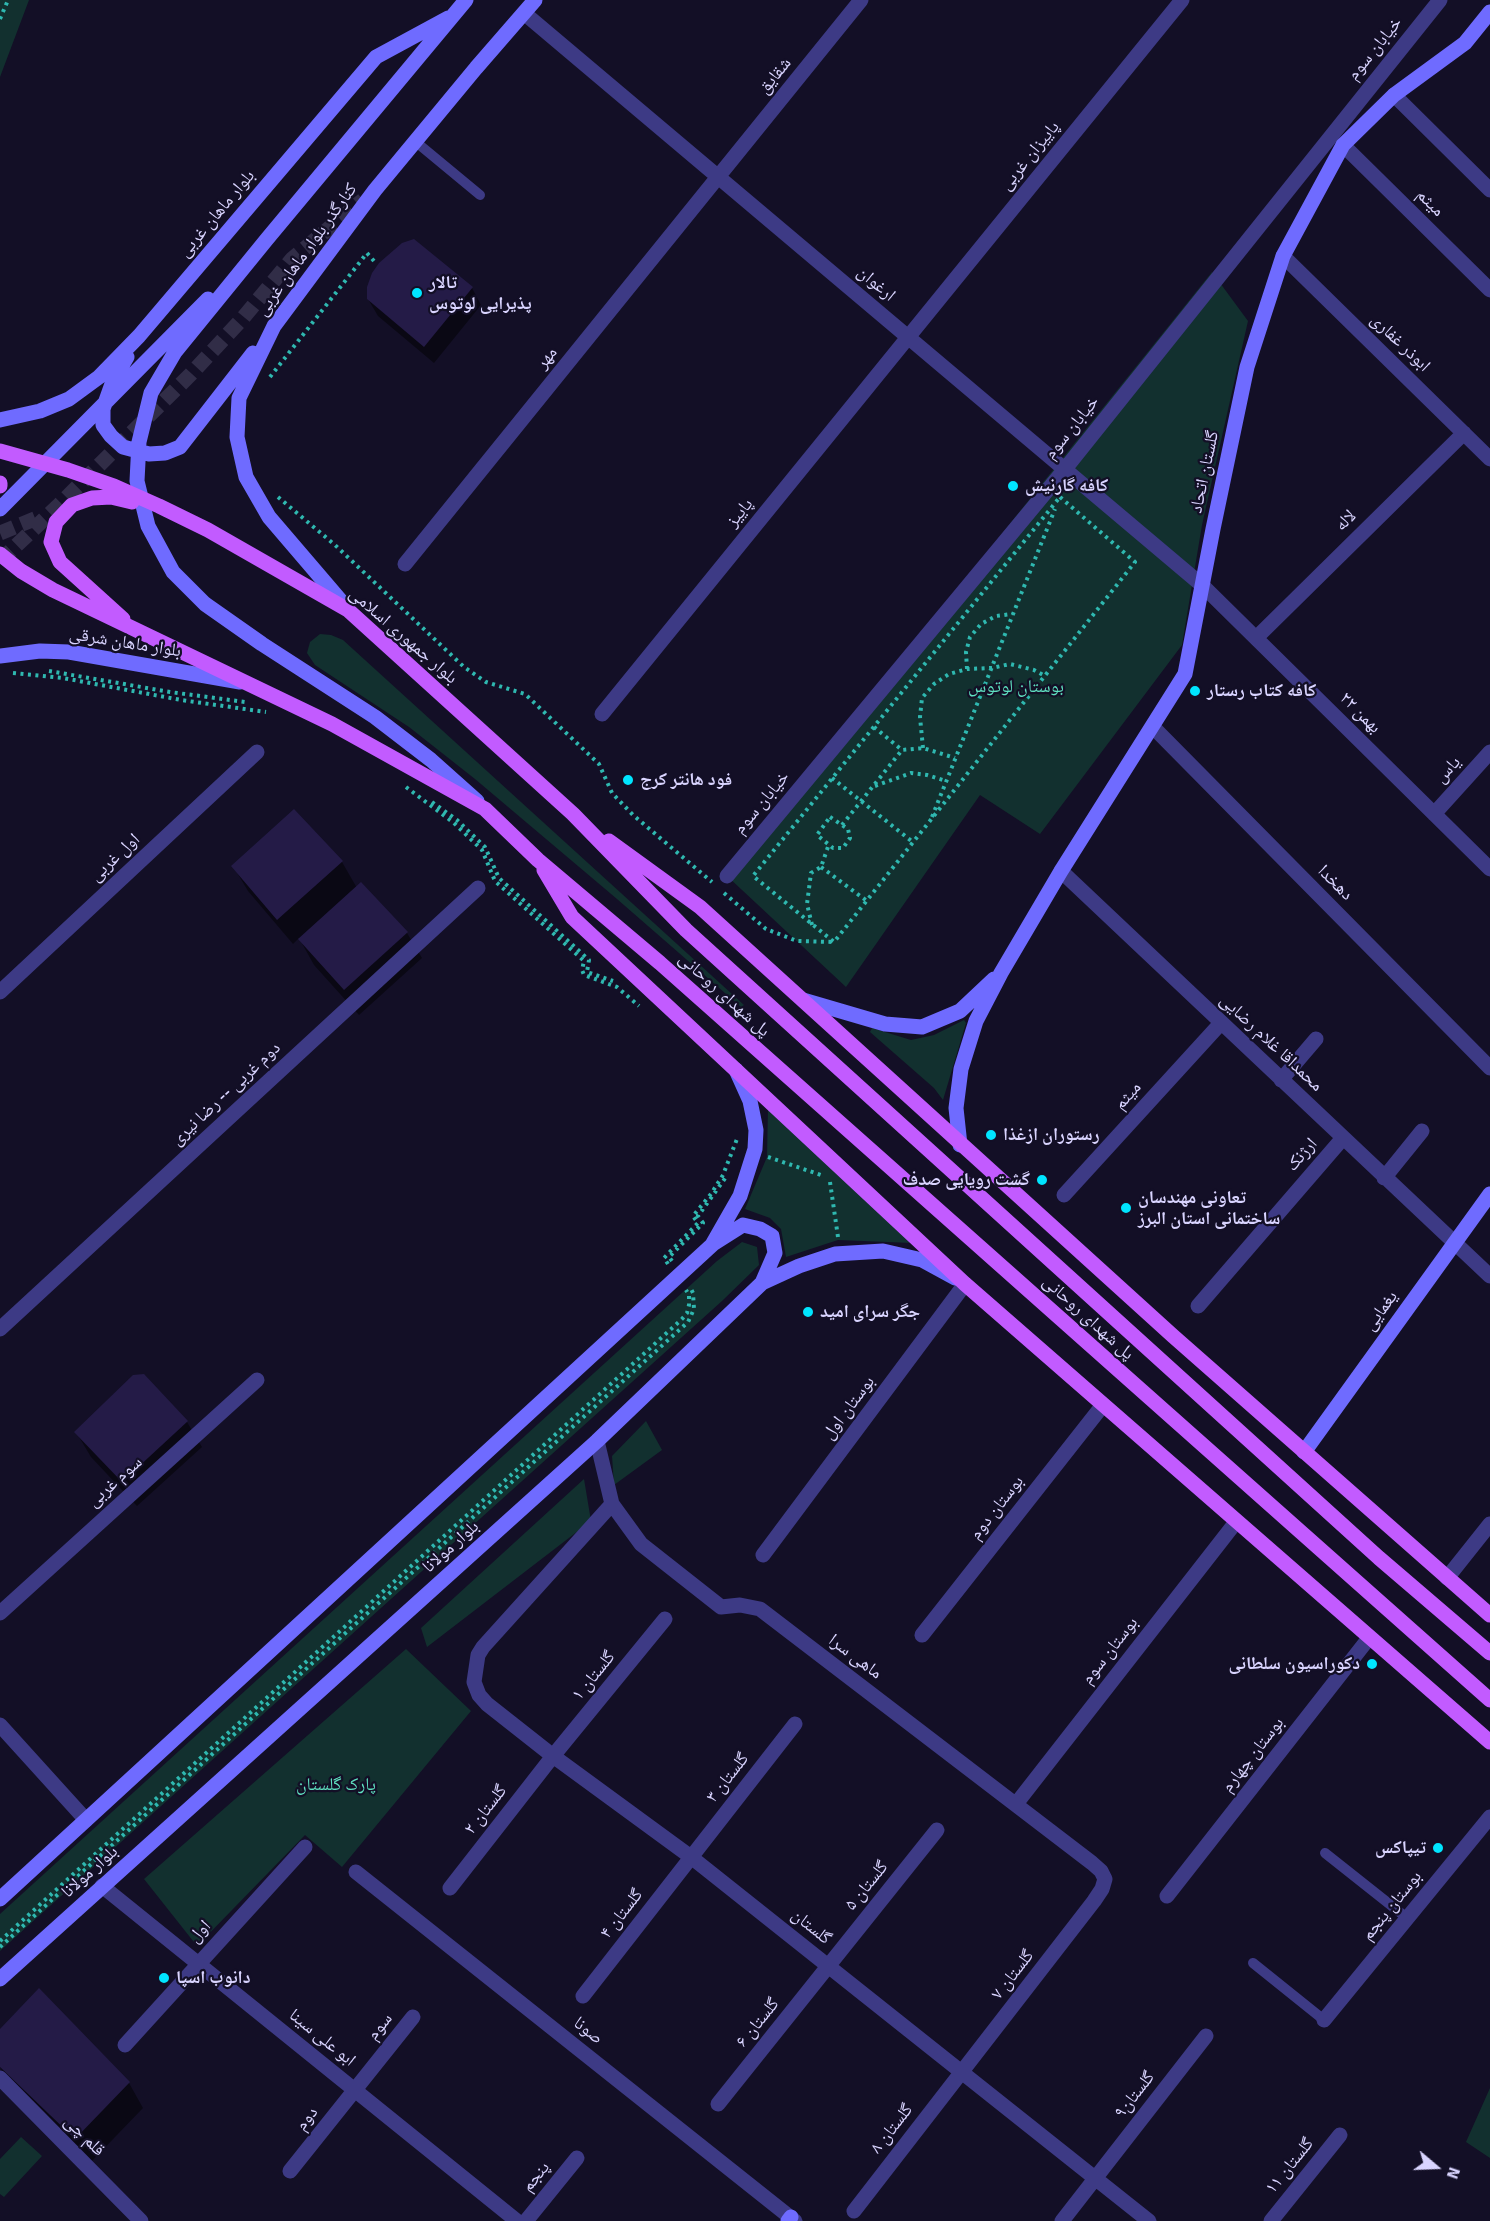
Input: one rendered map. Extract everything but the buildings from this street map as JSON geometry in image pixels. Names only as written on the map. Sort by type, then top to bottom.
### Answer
[{"type":"main road","name":"بلوار ماهان غربی","points":[[267,239],[466,0]]},
{"type":"main road","name":"کنارگذر بلوار ماهان غربی","points":[[348,610],[269,517],[246,477],[237,437],[239,398],[274,326],[375,190],[535,0]]},
{"type":"main road","name":"گلستان اتحاد","points":[[1001,973],[1061,872],[1185,675],[1212,529],[1247,367],[1283,256],[1343,145],[1394,95],[1465,43],[1490,12]]},
{"type":"main road","name":"بلوار ماهان غربی","points":[[0,420],[40,411],[69,399],[99,377],[139,336],[376,57],[454,15]]},
{"type":"main road","points":[[0,509],[267,239]]},
{"type":"main road","points":[[267,239],[175,352],[151,393],[139,442],[137,481],[148,526],[173,572],[205,604],[375,717],[431,760],[538,860],[572,917],[965,1284],[1490,1742]]},
{"type":"main road","points":[[139,336],[113,381],[103,410],[103,424],[111,436],[123,447],[149,454],[165,453],[180,447],[195,430],[274,326]]},
{"type":"main road","name":"بلوار جمهوری اسلامی","points":[[0,452],[114,486],[208,530],[348,610],[573,814],[687,930]]},
{"type":"main road","points":[[136,630],[60,562],[51,542],[56,522],[72,505],[92,498],[111,497],[131,501],[208,530]]},
{"type":"main road","points":[[0,554],[21,571],[53,590],[332,724],[485,809]]},
{"type":"main road","name":"بلوار ماهان شرقی","points":[[0,656],[40,651],[69,652],[244,683]]},
{"type":"main road","points":[[573,814],[700,906],[960,1144],[1490,1615]]},
{"type":"main road","name":"پل شهدای روحانی","points":[[538,860],[660,963],[1490,1700]]},
{"type":"main road","name":"پل شهدای روحانی","points":[[687,930],[1379,1558],[1490,1653]]},
{"type":"main road","points":[[803,1000],[885,1024],[922,1026],[960,1011],[1001,973]]},
{"type":"main road","points":[[960,1144],[956,1108],[961,1069],[976,1021],[1001,973]]},
{"type":"main road","points":[[712,1245],[740,1196],[755,1149],[756,1130],[750,1101],[734,1066]]},
{"type":"main road","name":"یغمایی","points":[[1304,1452],[1490,1194]]},
{"type":"main road","points":[[0,1899],[712,1245],[743,1225],[759,1228],[772,1236],[776,1253],[762,1283]]},
{"type":"main road","name":"بلوار مولانا","points":[[0,1979],[597,1441],[762,1283],[835,1254],[883,1251],[922,1260],[965,1284]]},
{"type":"street","name":"شقایق","points":[[719,176],[861,0]]},
{"type":"street","name":"پاییزان غربی","points":[[909,337],[1182,0]]},
{"type":"street","name":"خیابان سوم","points":[[727,876],[1065,469],[1440,0]]},
{"type":"street","name":"ارغوان","points":[[524,13],[1203,585]]},
{"type":"street","points":[[1394,95],[1490,190]]},
{"type":"street","name":"میثم","points":[[1343,145],[1490,290]]},
{"type":"street","name":"مهر","points":[[405,564],[719,176]]},
{"type":"street","name":"ابوذر غفاری","points":[[1283,256],[1490,459]]},
{"type":"street","name":"پاییز","points":[[602,714],[909,337]]},
{"type":"street","name":"لاله","points":[[1256,638],[1464,433]]},
{"type":"street","name":"۲۲ بهمن","points":[[1203,585],[1490,869]]},
{"type":"street","name":"دهخدا","points":[[1153,727],[1490,1068]]},
{"type":"street","name":"اول غربی","points":[[0,992],[257,752]]},
{"type":"street","name":"یاس","points":[[1434,814],[1490,752]]},
{"type":"street","name":"محمداقا غلام رضایی","points":[[1061,872],[1490,1276]]},
{"type":"street","name":"دوم غربی -- رضا نیری","points":[[0,1329],[478,888]]},
{"type":"street","name":"میثم","points":[[1064,1195],[1221,1023]]},
{"type":"street","points":[[1281,1080],[1317,1039]]},
{"type":"street","points":[[1384,1178],[1422,1131]]},
{"type":"street","name":"ارژنک","points":[[1198,1306],[1343,1138]]},
{"type":"street","name":"بوستان اول","points":[[763,1555],[965,1284]]},
{"type":"street","name":"سوم غربی","points":[[0,1613],[257,1380]]},
{"type":"street","name":"بوستان دوم","points":[[922,1635],[1103,1405]]},
{"type":"street","name":"ماهی سرا","points":[[597,1441],[612,1504],[640,1544],[721,1607],[740,1605],[760,1609],[1101,1870],[1106,1879],[1094,1901]]},
{"type":"street","name":"گلستان","points":[[612,1504],[483,1647],[478,1655],[474,1682],[478,1695],[553,1756],[692,1857],[1149,2221]]},
{"type":"street","name":"بوستان سوم","points":[[1016,1804],[1236,1522]]},
{"type":"street","points":[[1447,1578],[1490,1524]]},
{"type":"street","name":"گلستان ۱","points":[[553,1756],[665,1619]]},
{"type":"street","name":"بوستان چهارم","points":[[1167,1896],[1369,1638]]},
{"type":"street","name":"گلستان ۳","points":[[692,1857],[795,1724]]},
{"type":"street","points":[[0,1725],[86,1820]]},
{"type":"street","name":"گلستان ۲","points":[[450,1888],[553,1756]]},
{"type":"street","name":"بوستان پنجم","points":[[1324,2020],[1490,1817]]},
{"type":"street","name":"گلستان ۵","points":[[828,1966],[937,1830]]},
{"type":"street","name":"اول","points":[[125,2045],[305,1847]]},
{"type":"street","name":"گلستان ۴","points":[[583,1996],[692,1857]]},
{"type":"street","name":"صونا","points":[[356,1872],[791,2220]]},
{"type":"street","name":"ابو علی سینا","points":[[102,1886],[517,2221]]},
{"type":"street","name":"گلستان ۷","points":[[962,2072],[1094,1901]]},
{"type":"street","name":"گلستان ۶","points":[[718,2104],[828,1966]]},
{"type":"street","name":"سوم","points":[[355,2090],[413,2017]]},
{"type":"street","name":"گلستان۹","points":[[1062,2221],[1206,2036]]},
{"type":"street","name":"گلستان ۸","points":[[854,2211],[962,2072]]},
{"type":"street","name":"قلم چی","points":[[0,2078],[141,2221]]},
{"type":"street","name":"دوم","points":[[290,2171],[355,2090]]},
{"type":"street","name":"گلستان ۱۱","points":[[1271,2221],[1340,2135]]},
{"type":"street","name":"پنجم","points":[[526,2221],[577,2158]]},
{"type":"lane","points":[[416,142],[480,195]]},
{"type":"lane","points":[[1325,1853],[1407,1918]]},
{"type":"lane","points":[[1253,1963],[1324,2020]]},
{"type":"path","points":[[0,20],[8,0]]},
{"type":"path","points":[[267,383],[367,253],[374,261]]},
{"type":"path","points":[[275,494],[335,545],[464,667],[486,682],[525,694],[599,764],[612,793],[633,815],[766,929],[797,941],[834,942]]},
{"type":"path","points":[[834,942],[1135,562],[1060,497]]},
{"type":"path","points":[[834,942],[753,876],[1060,497]]},
{"type":"path","points":[[930,822],[1060,497]]},
{"type":"path","points":[[967,669],[966,652],[970,637],[981,624],[996,616],[1013,614]]},
{"type":"path","points":[[924,748],[920,717],[922,698],[934,684],[949,674],[1010,663],[1045,676]]},
{"type":"path","points":[[874,727],[902,750],[924,748],[956,758]]},
{"type":"path","points":[[842,825],[902,750]]},
{"type":"path","points":[[874,786],[910,773],[946,781]]},
{"type":"path","points":[[832,778],[914,843]]},
{"type":"path","points":[[830,817],[842,825],[848,829],[850,838],[843,848],[833,848],[817,835],[830,817]]},
{"type":"path","points":[[812,924],[807,904],[811,873],[821,867],[829,844]]},
{"type":"path","points":[[821,867],[867,901]]},
{"type":"path","points":[[767,1157],[829,1177],[838,1239]]},
{"type":"path","points":[[0,1941],[682,1319],[689,1305],[686,1286],[693,1293],[694,1308],[688,1322],[0,1947]]},
{"type":"green space","points":[[0,0],[29,0],[0,77]]},
{"type":"green space","name":"بوستان لوتوس","points":[[1212,272],[1248,321],[1202,525],[1182,645],[1040,834],[980,795],[846,987],[727,876]]},
{"type":"green space","points":[[320,634],[331,635],[343,640],[744,1005],[741,1007],[475,779],[409,727],[315,665],[307,653],[310,642]]},
{"type":"green space","points":[[964,1020],[966,1023],[943,1100],[934,1088],[870,1032],[872,1028],[911,1040],[934,1035]]},
{"type":"green space","points":[[768,1108],[912,1243],[838,1240],[786,1257],[781,1229],[770,1218],[745,1209],[767,1157]]},
{"type":"green space","points":[[742,1242],[757,1247],[759,1265],[722,1301],[0,1951],[0,1914],[717,1261]]},
{"type":"green space","points":[[646,1421],[662,1450],[614,1485],[612,1456]]},
{"type":"green space","points":[[584,1479],[591,1521],[427,1647],[421,1628]]},
{"type":"green space","name":"پارک گلستان","points":[[406,1649],[471,1711],[342,1867],[305,1835],[197,1946],[144,1879]]},
{"type":"green space","points":[[1490,2088],[1490,2158],[1466,2142]]},
{"type":"green space","points":[[21,2137],[42,2156],[4,2197],[0,2194],[0,2159]]},
{"type":"tunnel","points":[[0,561],[191,374],[243,318],[292,259],[363,200]]},
{"type":"tunnel","points":[[0,533],[42,516]]},
{"type":"place","name":"تالار پذیرایی لوتوس","points":[[417,293]]},
{"type":"place","name":"کافه گارنیش","points":[[1013,486]]},
{"type":"place","name":"کافه کتاب رستار","points":[[1195,691]]},
{"type":"place","name":"فود هانتر کرج","points":[[628,780]]},
{"type":"place","name":"رستوران ازغذا","points":[[991,1135]]},
{"type":"place","name":"گشت رویایی صدف","points":[[1042,1180]]},
{"type":"place","name":"تعاونی مهندسان ساختمانی استان البرز","points":[[1126,1208]]},
{"type":"place","name":"جگر سرای امید","points":[[808,1312]]},
{"type":"place","name":"دکوراسیون سلطانی","points":[[1372,1664]]},
{"type":"place","name":"تیپاکس","points":[[1438,1848]]},
{"type":"place","name":"دانوب اسپا","points":[[164,1978]]}]
